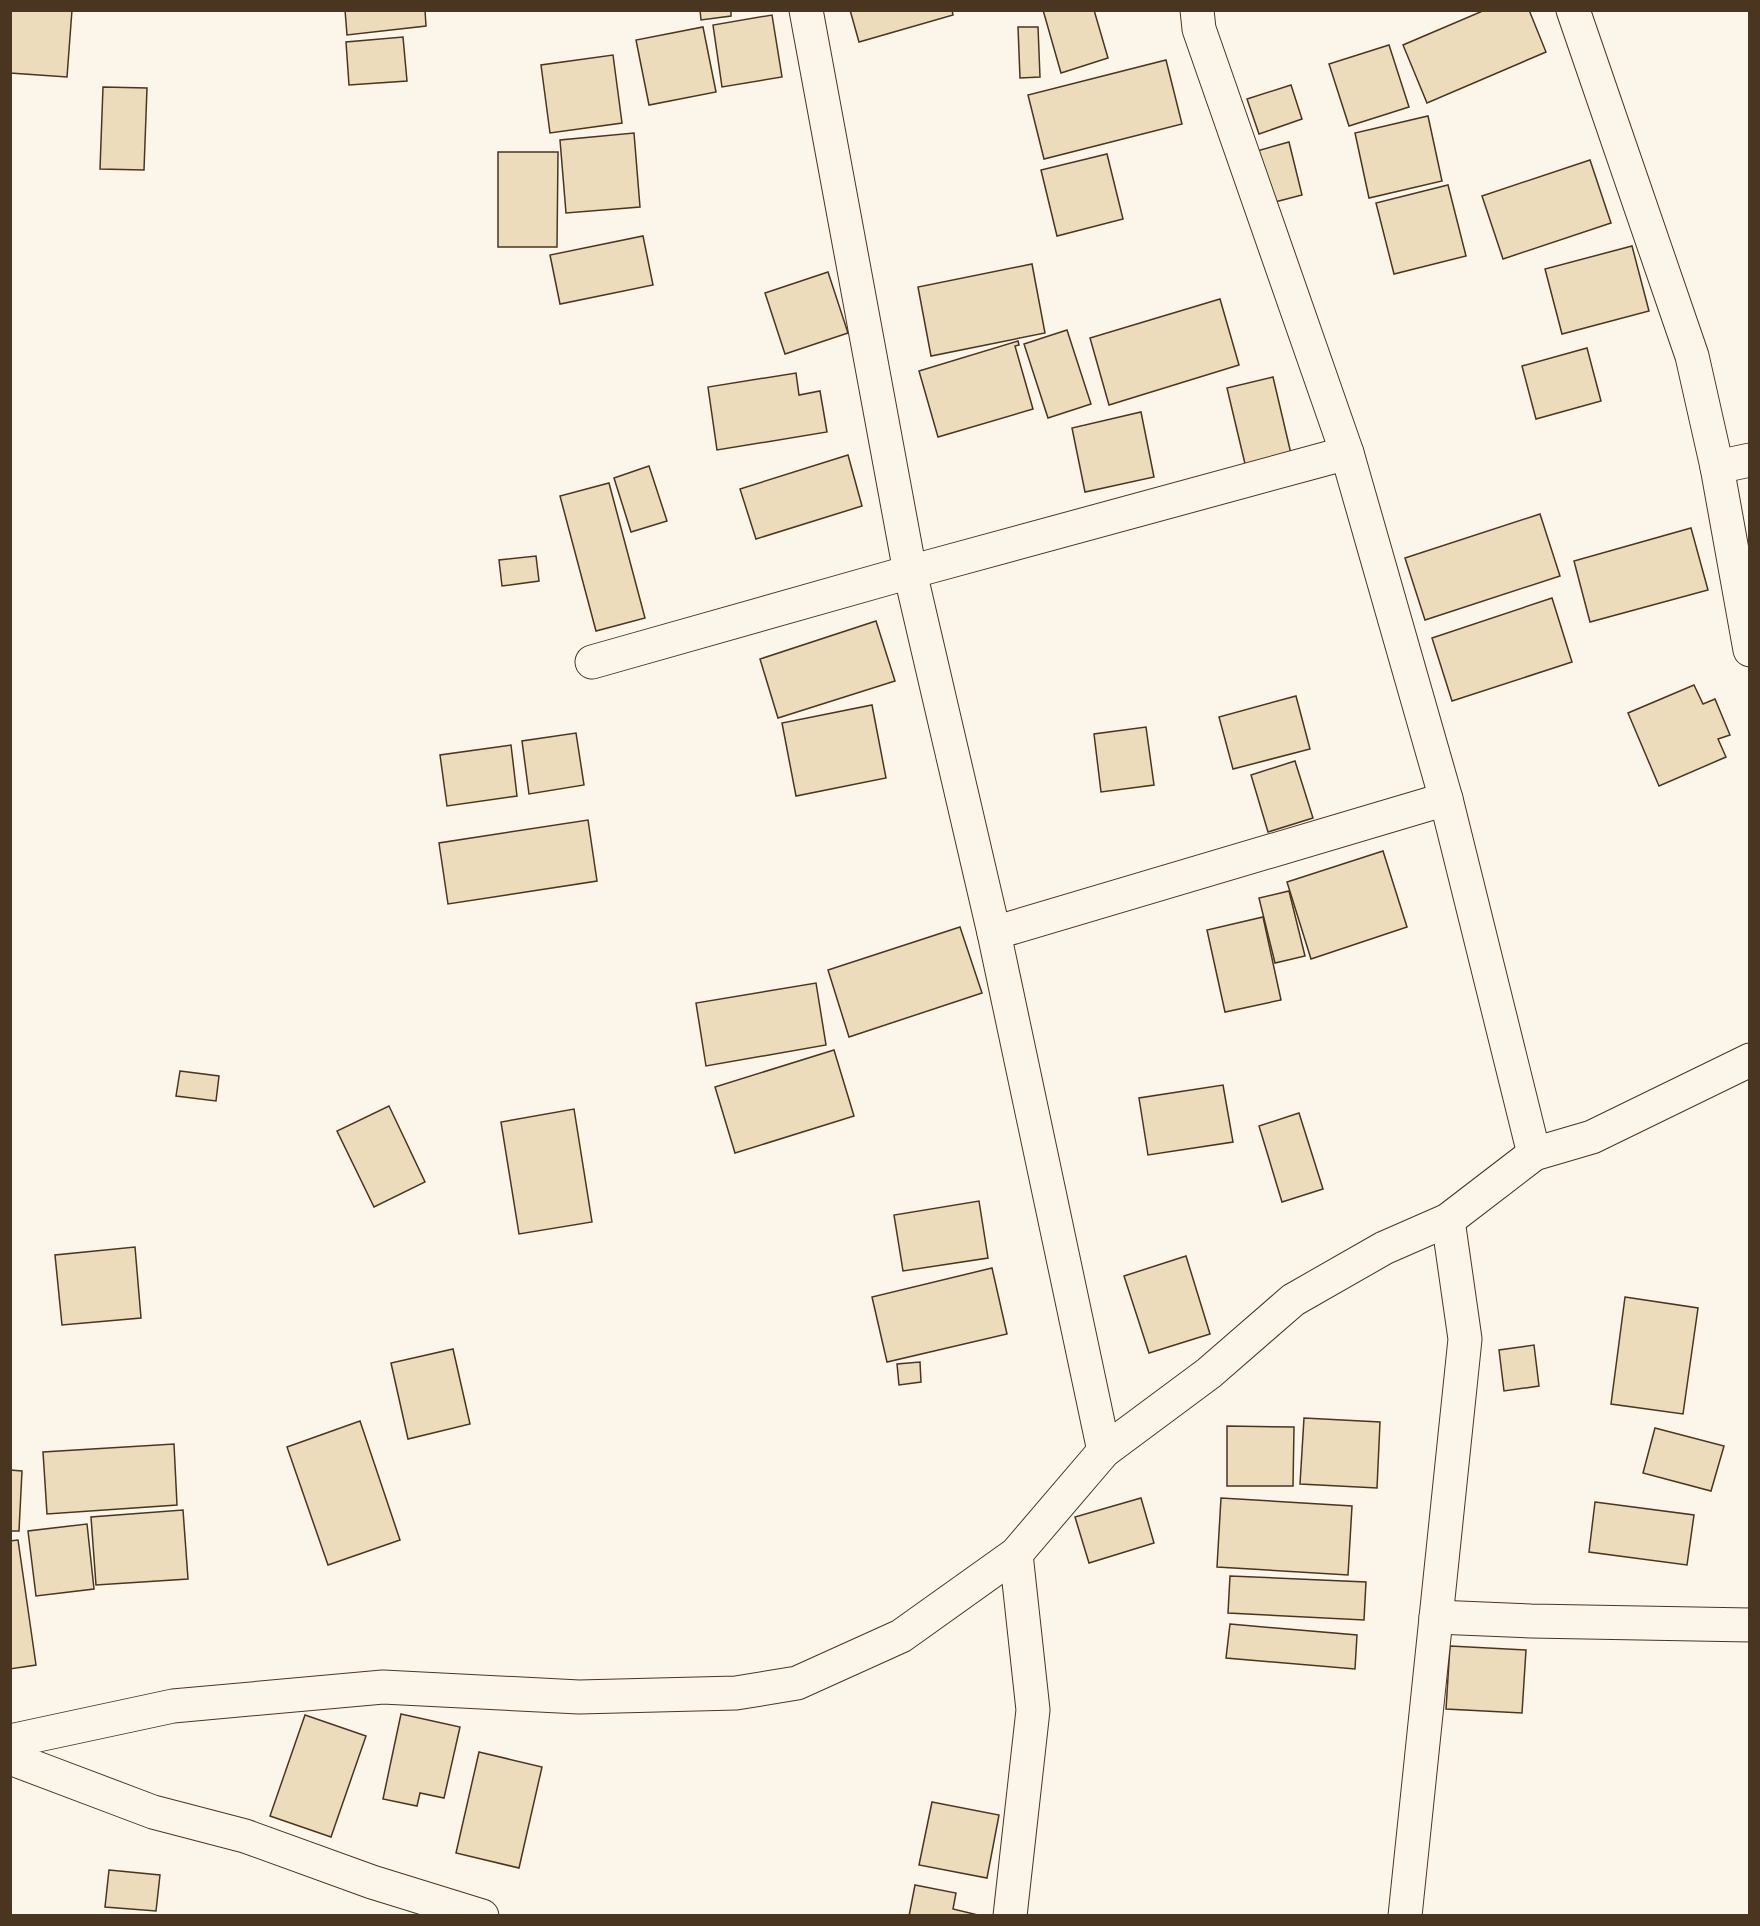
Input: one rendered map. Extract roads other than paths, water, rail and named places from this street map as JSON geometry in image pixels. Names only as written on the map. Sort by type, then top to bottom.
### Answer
[{"type":"street","points":[[806,10],[910,572],[994,933],[1104,1451]]},
{"type":"street","points":[[1197,10],[1199,29],[1347,453],[1446,800],[1534,1154]]},
{"type":"street","points":[[1573,10],[1692,356],[1717,467],[1749,650]]},
{"type":"street","points":[[592,662],[910,572],[1347,453]]},
{"type":"street","points":[[1717,467],[1749,460]]},
{"type":"street","points":[[994,933],[1446,800]]},
{"type":"street","points":[[10,1741],[172,1706],[383,1687],[579,1697],[736,1693],[797,1683],[901,1636],[1016,1554],[1104,1451],[1209,1373],[1293,1300],[1384,1248],[1448,1220],[1534,1154],[1592,1137],[1749,1060]]},
{"type":"street","points":[[1405,1916],[1465,1339],[1448,1220]]},
{"type":"street","points":[[1010,1916],[1033,1710],[1016,1554]]},
{"type":"street","points":[[1436,1617],[1749,1625]]},
{"type":"street","points":[[10,1758],[153,1812],[245,1836],[372,1882],[482,1916]]}]
